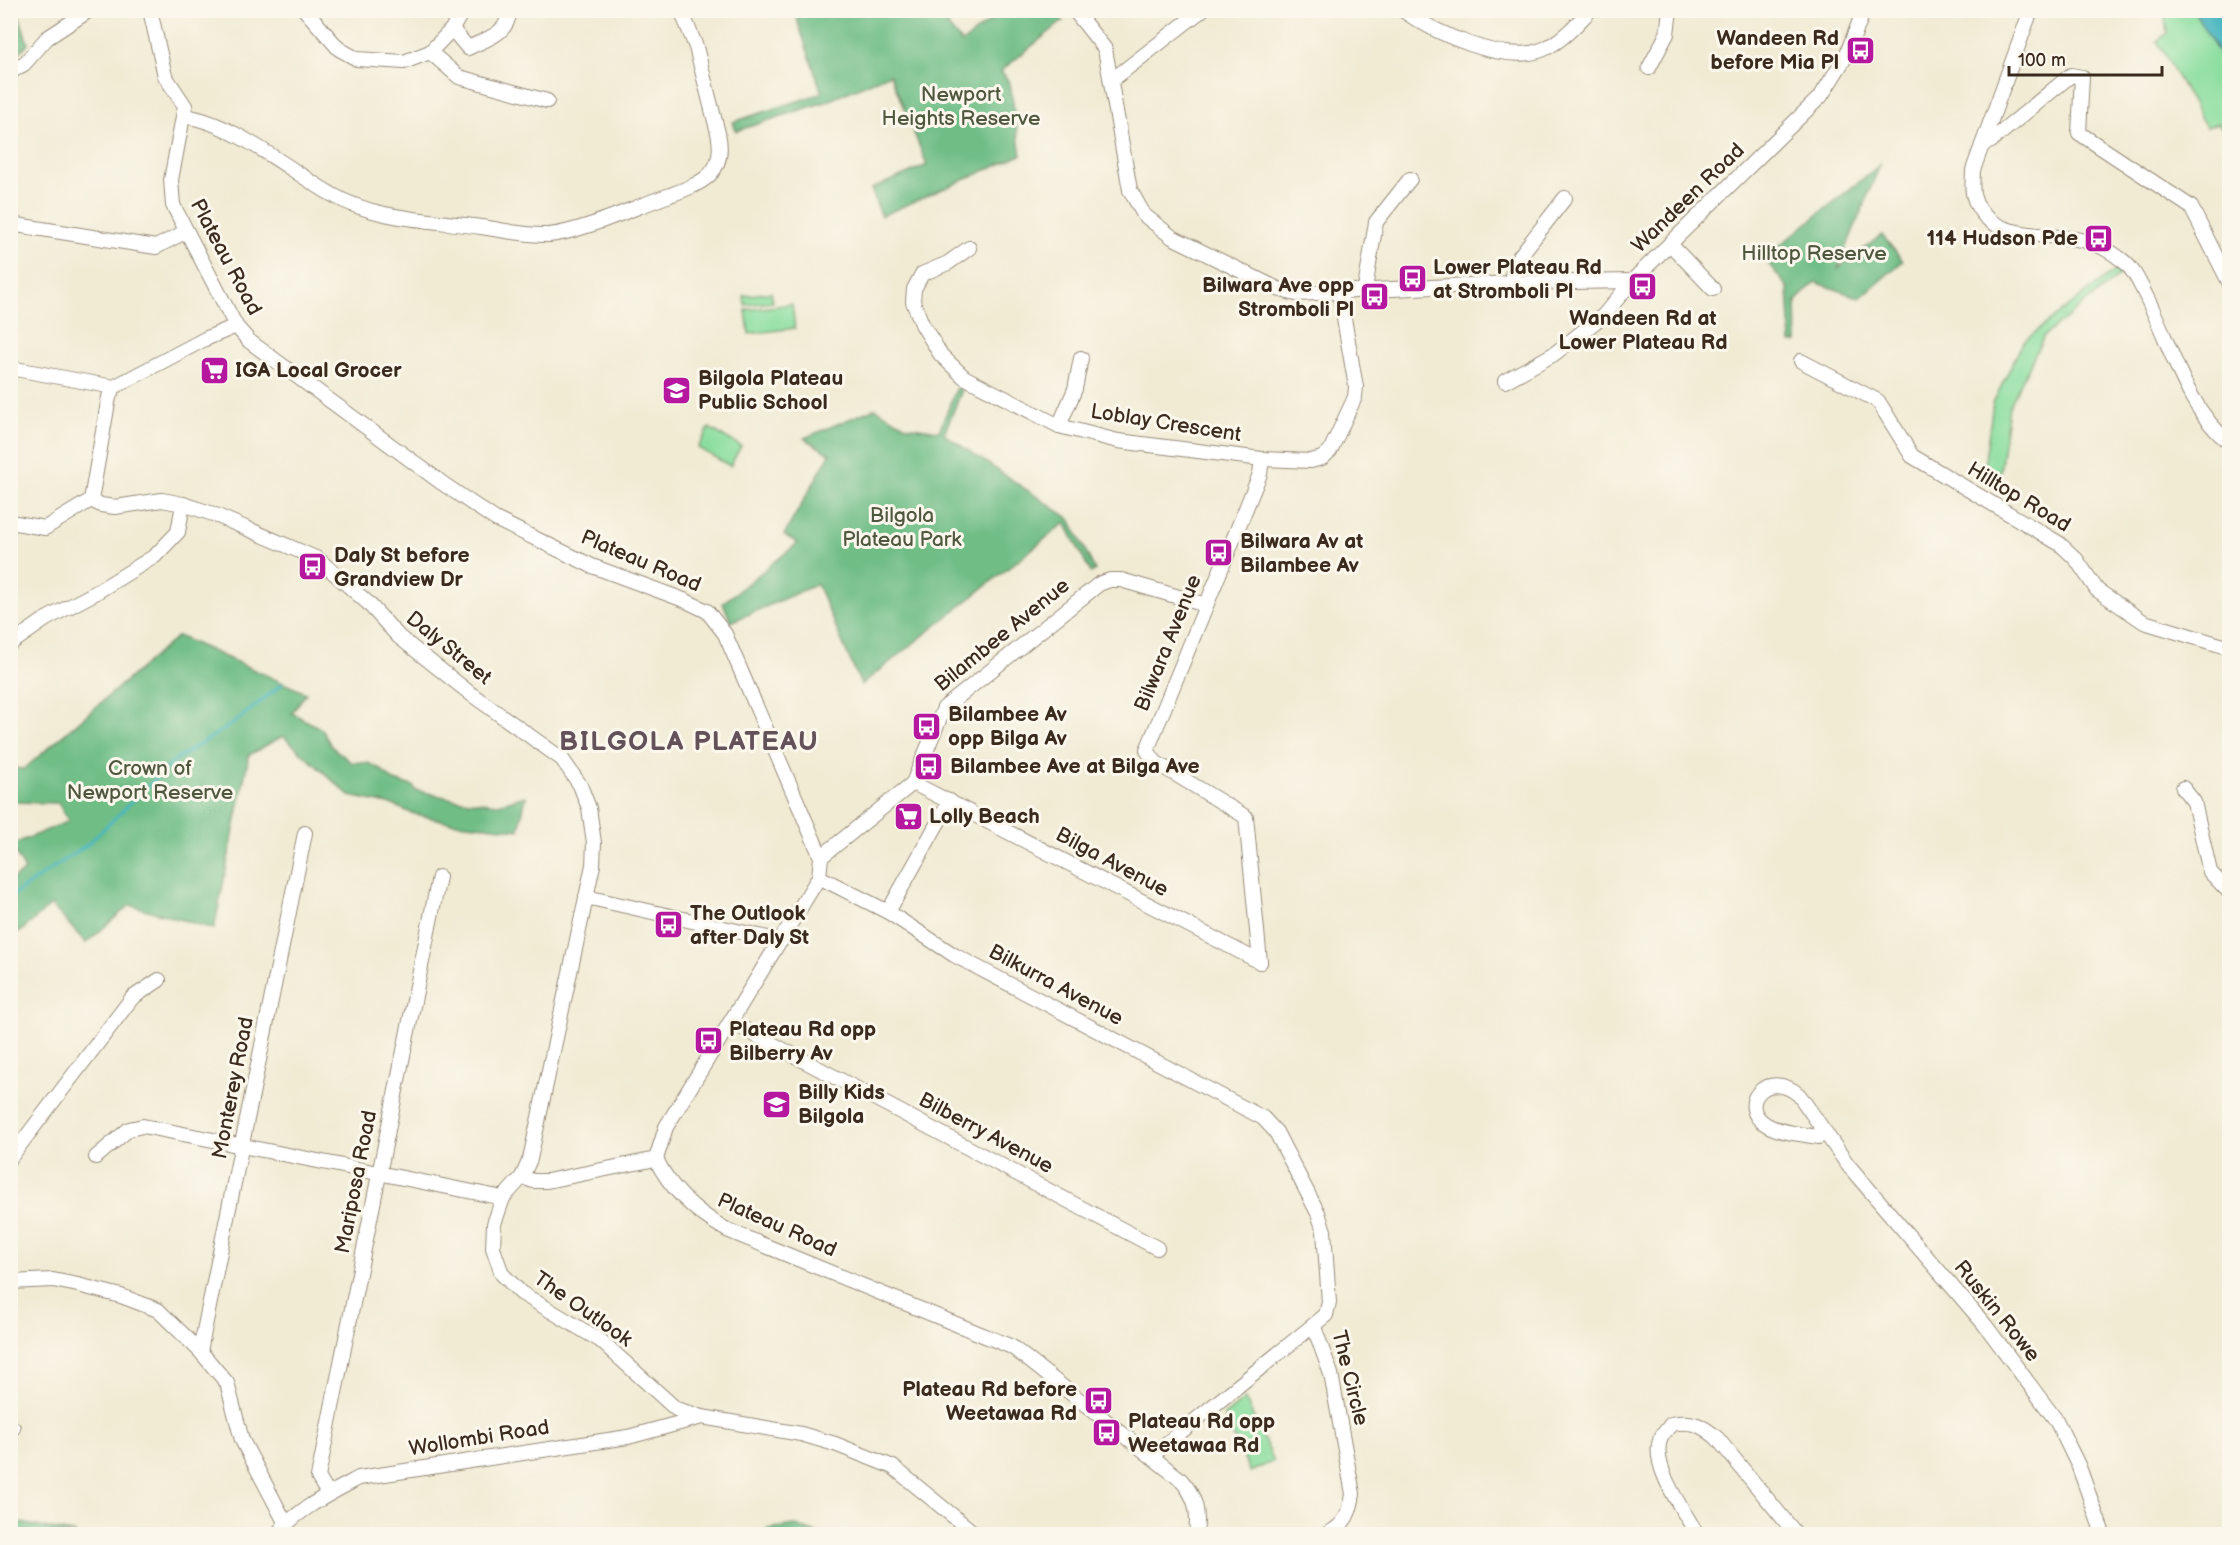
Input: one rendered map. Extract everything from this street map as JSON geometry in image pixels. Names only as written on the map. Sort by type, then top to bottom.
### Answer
[{"type":"street","points":[[10,72],[24,64],[47,38],[90,10]]},
{"type":"street","points":[[150,10],[165,76],[183,100],[184,116],[200,118],[223,130],[357,207],[530,234],[563,232],[679,191],[705,179],[716,169],[721,146],[696,47],[681,10]]},
{"type":"street","points":[[305,10],[339,49],[357,59],[404,62],[430,52],[452,29],[463,10]]},
{"type":"street","points":[[452,29],[468,48],[501,32],[510,18],[509,10]]},
{"type":"street","points":[[1074,10],[1105,49],[1130,190],[1144,215],[1172,237],[1278,289],[1296,294],[1510,283],[1632,281]]},
{"type":"street","points":[[1112,80],[1202,10]]},
{"type":"street","points":[[1402,10],[1422,24],[1459,39],[1520,56],[1545,49],[1573,28],[1590,10]]},
{"type":"street","points":[[1649,68],[1668,34],[1670,10]]},
{"type":"street","name":"Wandeen Road","points":[[1505,381],[1554,354],[1604,315],[1632,281],[1821,96],[1846,56],[1864,10]]},
{"type":"street","points":[[2031,10],[1973,170],[1973,196],[1981,214],[2007,230],[2082,240],[2113,253],[2129,266],[2159,322],[2183,380],[2213,430],[2229,443]]},
{"type":"street","points":[[430,52],[459,77],[548,101]]},
{"type":"street","points":[[1982,145],[1991,141],[2071,75],[2082,77],[2079,133],[2191,207],[2229,284]]},
{"type":"street","name":"Plateau Road","points":[[184,116],[171,180],[173,205],[185,232],[236,326],[249,341],[442,483],[495,519],[592,566],[684,600],[717,621],[821,857],[819,877],[666,1127],[656,1160],[671,1185],[704,1216],[727,1230],[1012,1347],[1151,1456],[1188,1488],[1197,1504],[1196,1534]]},
{"type":"street","points":[[1365,289],[1376,222],[1410,179]]},
{"type":"street","points":[[1510,283],[1516,261],[1566,198]]},
{"type":"street","points":[[10,224],[156,247],[185,232]]},
{"type":"street","points":[[1671,245],[1713,289]]},
{"type":"street","name":"Loblay Crescent","points":[[969,248],[948,263],[922,274],[914,289],[913,302],[923,326],[941,355],[964,377],[1059,426],[1118,441],[1262,459]]},
{"type":"street","points":[[1262,459],[1311,461],[1322,458],[1330,451],[1355,397],[1356,387],[1339,290]]},
{"type":"street","points":[[10,522],[45,528],[91,500],[109,397],[114,387],[205,339],[236,326]]},
{"type":"street","points":[[1059,426],[1075,390],[1081,358]]},
{"type":"street","name":"Hilltop Road","points":[[1801,361],[1878,401],[1912,456],[2060,544],[2076,559],[2097,590],[2144,622],[2229,648]]},
{"type":"street","points":[[10,368],[114,387]]},
{"type":"street","name":"Bilwara Avenue","points":[[1260,962],[1246,817],[1155,762],[1147,750],[1260,474],[1262,459]]},
{"type":"street","name":"Daly Street","points":[[91,500],[101,505],[115,507],[162,500],[183,504],[213,514],[318,559],[368,603],[399,637],[471,694],[562,759],[580,785],[589,808],[594,843],[593,865],[586,897]]},
{"type":"street","points":[[10,644],[46,619],[95,593],[155,556],[178,532],[183,504]]},
{"type":"street","name":"Bilambee Avenue","points":[[821,857],[914,783],[944,708],[1099,584],[1110,580],[1121,580],[1206,605]]},
{"type":"street","name":"Bilga Avenue","points":[[914,783],[1260,962]]},
{"type":"street","points":[[2184,788],[2194,802],[2210,872],[2229,893]]},
{"type":"street","points":[[888,912],[950,801]]},
{"type":"street","name":"Monterey Road","points":[[200,1351],[305,833]]},
{"type":"street","name":"Mariposa Road","points":[[328,1494],[318,1477],[439,877]]},
{"type":"street","name":"Bilkurra Avenue","points":[[819,877],[888,912],[954,955],[1263,1118],[1274,1129]]},
{"type":"street","points":[[586,897],[781,941]]},
{"type":"street","name":"The Outlook","points":[[586,897],[537,1134],[522,1177],[503,1198],[494,1224],[493,1248],[502,1274],[521,1293],[601,1341],[676,1409],[702,1417],[801,1434],[835,1444],[893,1467],[975,1534]]},
{"type":"street","points":[[10,1158],[132,998],[159,980]]},
{"type":"street","name":"Bilberry Avenue","points":[[731,1022],[1157,1248]]},
{"type":"street","name":"Ruskin Rowe","points":[[1826,1133],[1818,1137],[1769,1127],[1757,1115],[1754,1100],[1757,1093],[1768,1085],[1789,1087],[1799,1095],[1826,1133],[1848,1165],[1985,1325],[2056,1420],[2079,1467],[2103,1534]]},
{"type":"street","points":[[96,1157],[129,1129],[143,1125],[503,1198]]},
{"type":"street","name":"The Circle","points":[[1274,1129],[1318,1213],[1324,1232],[1329,1302],[1326,1315],[1314,1327],[1330,1374],[1353,1494],[1350,1513],[1341,1527],[1328,1534]]},
{"type":"street","points":[[522,1177],[533,1181],[547,1181],[656,1160]]},
{"type":"street","points":[[10,1282],[53,1280],[121,1296],[158,1310],[200,1351],[227,1383],[242,1440],[282,1529]]},
{"type":"street","points":[[1151,1456],[1314,1327]]},
{"type":"street","name":"Wollombi Road","points":[[282,1529],[328,1494],[359,1478],[627,1437],[702,1417]]},
{"type":"street","points":[[1696,1534],[1660,1462],[1660,1439],[1671,1424],[1689,1421],[1705,1428],[1717,1438],[1796,1534]]},
{"type":"green space","points":[[11,10],[18,11],[28,44],[11,60]]},
{"type":"green space","name":"Newport Heights Reserve","points":[[935,10],[941,17],[950,11],[965,11],[947,25],[962,43],[1002,11],[1054,11],[1063,21],[1001,71],[1010,83],[1021,155],[881,216],[871,189],[927,165],[890,74],[825,102],[736,131],[733,122],[822,93],[794,11]]},
{"type":"green space","points":[[2164,11],[2194,11],[2229,71],[2229,137],[2218,123],[2206,127],[2157,41],[2167,33]]},
{"type":"green space","name":"Hilltop Reserve","points":[[1880,165],[1838,268],[1882,235],[1903,261],[1860,298],[1815,282],[1796,301],[1797,342],[1791,343],[1788,288],[1764,258]]},
{"type":"green space","points":[[2118,268],[2120,275],[2044,336],[2009,407],[1999,479],[1983,474],[1993,403],[2023,342]]},
{"type":"green space","points":[[771,292],[773,302],[745,305],[744,296]]},
{"type":"green space","points":[[792,304],[795,328],[749,334],[746,310]]},
{"type":"green space","name":"Bilgola Plateau Park","points":[[957,387],[962,390],[944,434],[1070,519],[1095,570],[1091,573],[1065,523],[861,685],[817,584],[731,622],[723,603],[798,543],[784,535],[830,454],[804,438],[875,408],[906,426],[939,431]]},
{"type":"green space","points":[[709,428],[741,446],[730,466],[698,448]]},
{"type":"green space","name":"Crown of Newport Reserve","points":[[178,636],[306,693],[292,713],[322,729],[331,746],[351,762],[368,763],[380,769],[394,781],[413,786],[415,790],[453,799],[498,804],[526,796],[519,830],[449,822],[411,813],[393,805],[350,796],[283,736],[249,755],[214,929],[130,905],[86,943],[51,905],[20,932],[11,927],[11,880],[25,870],[11,845],[69,821],[58,803],[11,802],[11,768],[24,769]]},
{"type":"green space","points":[[1245,1399],[1274,1461],[1250,1472],[1224,1416]]},
{"type":"green space","points":[[11,1521],[77,1534],[11,1534]]},
{"type":"green space","points":[[795,1525],[819,1534],[766,1534],[768,1529]]},
{"type":"water","points":[[2194,11],[2229,11],[2229,71]]},
{"type":"waterway","points":[[10,897],[88,844],[175,760],[234,723],[282,684]]},
{"type":"place","name":"Wandeen Rd before Mia Pl","points":[[1860,50]]},
{"type":"place","name":"114 Hudson Pde","points":[[2099,238]]},
{"type":"place","name":"Lower Plateau Rd at Stromboli Pl","points":[[1412,279]]},
{"type":"place","name":"Wandeen Rd at Lower Plateau Rd","points":[[1643,287]]},
{"type":"place","name":"Bilwara Ave opp Stromboli Pl","points":[[1375,297]]},
{"type":"place","name":"IGA Local Grocer","points":[[214,370]]},
{"type":"place","name":"Bilgola Plateau Public School","points":[[677,390]]},
{"type":"place","name":"Bilwara Av at Bilambee Av","points":[[1219,553]]},
{"type":"place","name":"Daly St before Grandview Dr","points":[[313,567]]},
{"type":"place","name":"Bilambee Av opp Bilga Av","points":[[927,726]]},
{"type":"place","name":"Bilambee Ave at Bilga Ave","points":[[929,766]]},
{"type":"place","name":"Lolly Beach","points":[[908,816]]},
{"type":"place","name":"The Outlook after Daly St","points":[[669,925]]},
{"type":"place","name":"Plateau Rd opp Bilberry Av","points":[[708,1041]]},
{"type":"place","name":"Billy Kids Bilgola","points":[[777,1104]]},
{"type":"place","name":"Plateau Rd before Weetawaa Rd","points":[[1098,1401]]},
{"type":"place","name":"Plateau Rd opp Weetawaa Rd","points":[[1107,1433]]},
{"type":"district","name":"BILGOLA PLATEAU","points":[[689,742]]}]
